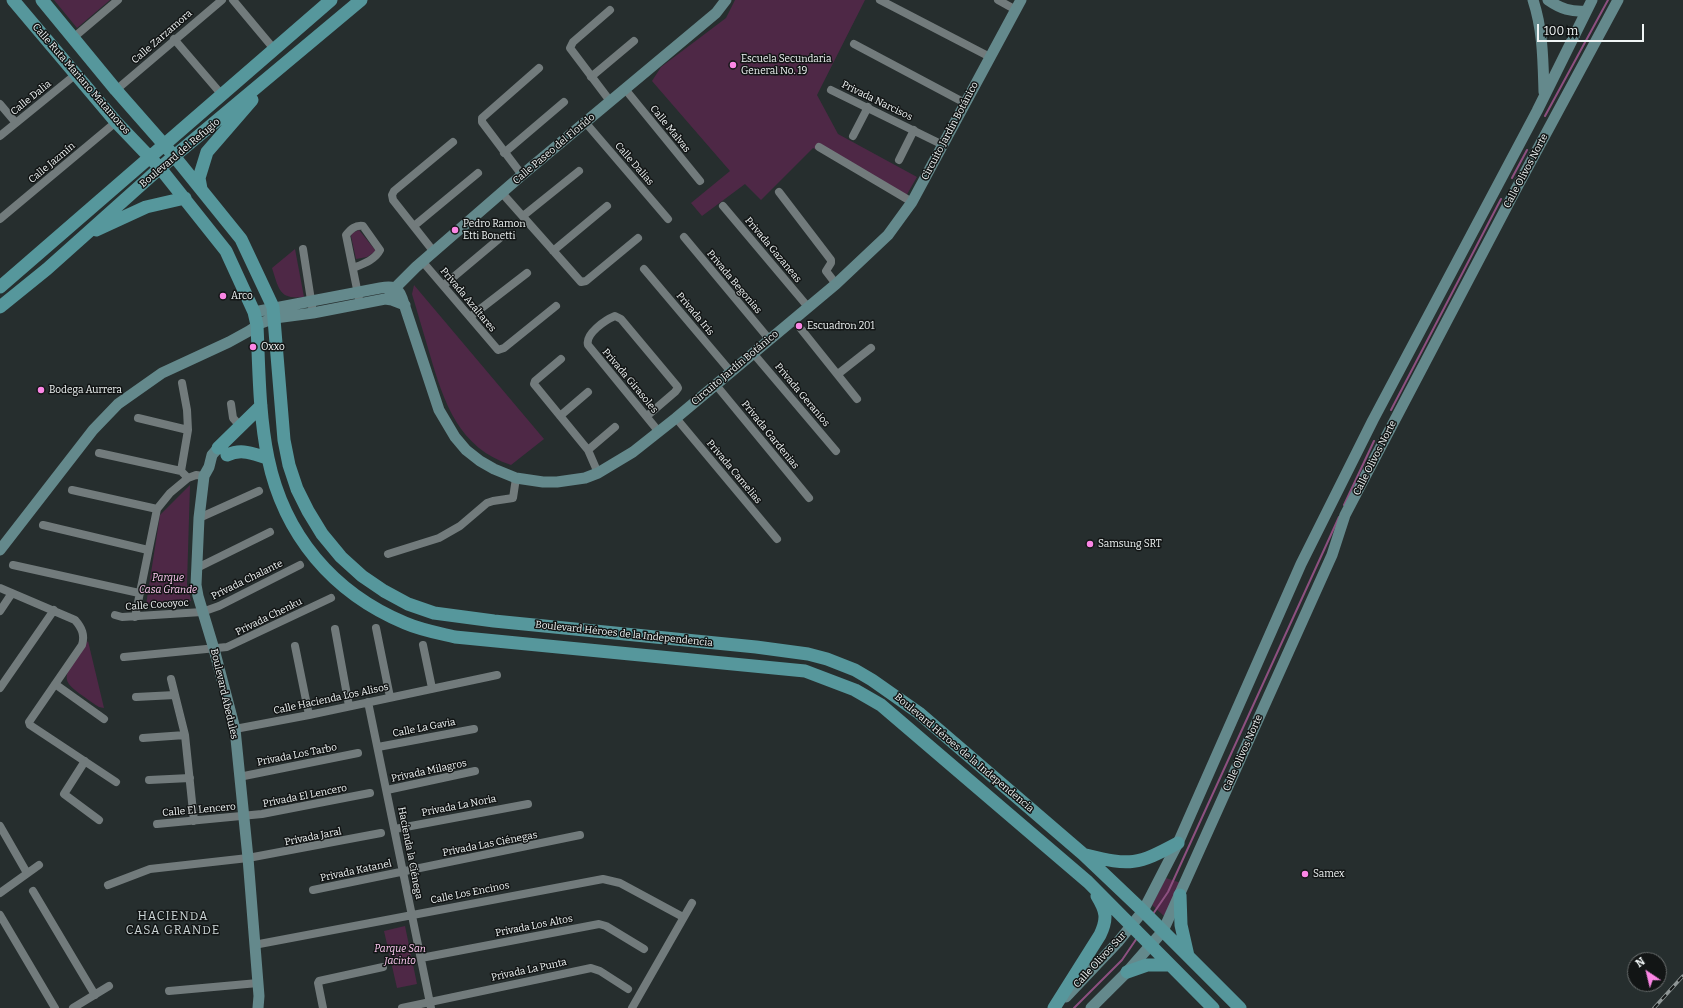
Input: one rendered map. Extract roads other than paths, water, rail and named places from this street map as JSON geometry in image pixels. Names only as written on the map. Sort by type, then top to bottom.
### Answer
[{"type":"main road","name":"Calle Ruta Mariano Matamoros","points":[[13,0],[116,122],[160,168]]},
{"type":"main road","name":"Calle Ruta Mariano Matamoros","points":[[42,0],[116,90],[174,156]]},
{"type":"main road","name":"Boulevard del Refugio","points":[[0,308],[174,156],[361,0]]},
{"type":"main road","name":"Boulevard del Refugio","points":[[0,287],[165,145],[326,2]]},
{"type":"main road","points":[[202,189],[199,178],[207,152],[277,71]]},
{"type":"main road","name":"Boulevard Héroes de la Independencia","points":[[174,156],[241,239],[274,313],[284,440],[289,465],[297,489],[322,534],[341,557],[362,576],[384,592],[408,604],[434,613],[457,617],[756,647],[808,654],[827,659],[855,670],[895,695],[943,733],[1083,854],[1143,911],[1240,1008]]},
{"type":"main road","name":"Boulevard Héroes de la Independencia","points":[[160,168],[226,251],[254,312],[257,325],[261,406],[268,458],[275,486],[285,510],[300,537],[324,568],[343,587],[368,605],[406,624],[424,630],[462,638],[805,671],[855,690],[881,705],[1088,882],[1213,1008]]},
{"type":"main road","points":[[85,235],[146,207],[185,198]]},
{"type":"main road","points":[[222,451],[241,427],[261,406]]},
{"type":"main road","points":[[222,451],[244,450],[268,458]]},
{"type":"main road","points":[[768,668],[770,662],[775,657],[808,654]]},
{"type":"main road","points":[[1083,854],[1115,862],[1130,863],[1157,854],[1178,843]]},
{"type":"main road","points":[[1054,1008],[1105,924],[1106,915],[1103,906],[1088,882]]},
{"type":"main road","points":[[1180,895],[1181,925],[1188,956]]},
{"type":"main road","points":[[1128,972],[1147,965],[1170,965]]},
{"type":"street","points":[[73,38],[118,0]]},
{"type":"street","name":"Calle Zarzamora","points":[[116,90],[222,0]]},
{"type":"street","points":[[233,0],[274,49]]},
{"type":"street","points":[[880,0],[990,57]]},
{"type":"street","points":[[998,0],[1018,5]]},
{"type":"street","points":[[1533,0],[1538,16],[1542,43],[1544,95]]},
{"type":"street","points":[[1548,0],[1563,9],[1573,12],[1586,11]]},
{"type":"street","name":"Calle Olivos Norte","points":[[1143,911],[1178,843],[1297,571],[1373,420],[1544,95],[1592,0]]},
{"type":"street","name":"Calle Olivos Norte","points":[[1163,931],[1332,555],[1345,515],[1515,190],[1618,0]]},
{"type":"street","name":"Calle Paseo del Florido","points":[[385,299],[422,261],[522,175],[716,13],[726,1]]},
{"type":"street","name":"Circuito Jardín Botánico","points":[[395,288],[400,293],[405,305],[432,392],[446,425],[455,437],[480,461],[494,469],[516,478],[543,482],[557,482],[585,478],[598,473],[633,452],[660,432],[836,284],[888,235],[912,202],[1018,5]]},
{"type":"street","points":[[610,10],[571,45],[570,48],[610,101]]},
{"type":"street","points":[[174,40],[222,95]]},
{"type":"street","points":[[591,77],[634,42]]},
{"type":"street","points":[[854,44],[965,103]]},
{"type":"street","points":[[522,175],[482,122],[482,118],[539,68]]},
{"type":"street","name":"Calle Dalia","points":[[0,136],[75,75]]},
{"type":"street","name":"Calle Malvas","points":[[625,89],[700,181]]},
{"type":"street","name":"Privada Narcisos","points":[[831,90],[943,145]]},
{"type":"street","points":[[504,153],[564,102]]},
{"type":"street","points":[[0,104],[16,123]]},
{"type":"street","points":[[853,136],[868,107]]},
{"type":"street","name":"Calle Jazmín","points":[[0,219],[116,122]]},
{"type":"street","name":"Calle Dalias","points":[[585,122],[668,219]]},
{"type":"street","name":"Privada Narcisos","points":[[899,160],[914,130]]},
{"type":"street","points":[[434,252],[393,200],[392,195],[394,191],[453,142]]},
{"type":"street","points":[[819,147],[912,202]]},
{"type":"street","points":[[523,216],[579,171]]},
{"type":"street","points":[[414,226],[478,173]]},
{"type":"street","points":[[502,192],[582,282],[586,281],[638,238]]},
{"type":"street","points":[[779,192],[830,259],[831,263],[826,271],[836,284]]},
{"type":"street","points":[[553,250],[607,206]]},
{"type":"street","name":"Privada Gazaneas","points":[[723,206],[808,307]]},
{"type":"street","points":[[353,268],[373,258],[380,250],[363,226],[358,225],[351,229],[346,235],[360,304]]},
{"type":"street","name":"Privada Begonias","points":[[684,237],[769,339]]},
{"type":"street","points":[[444,285],[500,238]]},
{"type":"street","points":[[303,249],[312,307]]},
{"type":"street","name":"Privada Azaltares","points":[[422,261],[444,285],[496,348],[500,350],[556,306]]},
{"type":"street","name":"Privada Iris","points":[[644,269],[731,372]]},
{"type":"street","points":[[470,317],[527,273]]},
{"type":"street","points":[[312,307],[358,292],[386,287],[395,288]]},
{"type":"street","points":[[254,312],[274,313],[312,307],[360,304],[385,299],[405,305]]},
{"type":"street","points":[[0,550],[93,430],[118,404],[162,373],[235,339],[274,313]]},
{"type":"street","name":"Privada Girasoles","points":[[647,416],[678,388],[676,383],[618,316],[612,317],[592,333],[587,342],[588,345],[660,432]]},
{"type":"street","points":[[793,319],[857,399]]},
{"type":"street","points":[[838,374],[871,348]]},
{"type":"street","name":"Privada Geranios","points":[[753,353],[836,451]]},
{"type":"street","points":[[561,359],[535,381],[534,384],[588,450],[598,473]]},
{"type":"street","points":[[181,471],[188,430],[187,410],[182,383]]},
{"type":"street","name":"Privada Gardenias","points":[[716,385],[809,498]]},
{"type":"street","points":[[560,416],[588,392]]},
{"type":"street","points":[[231,404],[234,418],[241,427]]},
{"type":"street","points":[[138,418],[188,430]]},
{"type":"street","name":"Privada Camelias","points":[[676,418],[777,539]]},
{"type":"street","points":[[588,450],[614,427]]},
{"type":"street","points":[[135,617],[157,509],[170,493],[188,478],[206,471],[222,451]]},
{"type":"street","points":[[100,453],[181,471],[188,478]]},
{"type":"street","name":"Boulevard Abedules","points":[[206,471],[199,518],[196,585],[202,612],[214,649],[235,729],[248,858],[259,996],[258,1008]]},
{"type":"street","points":[[388,554],[439,538],[460,526],[487,503],[513,498],[516,478]]},
{"type":"street","points":[[72,490],[157,509]]},
{"type":"street","points":[[199,518],[258,491]]},
{"type":"street","points":[[42,524],[148,550]]},
{"type":"street","points":[[197,568],[270,532]]},
{"type":"street","points":[[13,565],[139,593]]},
{"type":"street","name":"Privada Chalante","points":[[202,612],[219,606],[300,565]]},
{"type":"street","points":[[0,588],[54,610],[75,620],[80,626],[84,639],[82,645],[30,721],[30,725],[116,782]]},
{"type":"street","points":[[0,611],[12,593]]},
{"type":"street","name":"Privada Chenku","points":[[124,657],[214,649],[235,645],[331,598]]},
{"type":"street","points":[[0,688],[54,610]]},
{"type":"street","name":"Calle Cocoyoc","points":[[115,615],[122,617],[135,617],[202,612]]},
{"type":"street","points":[[376,628],[390,697]]},
{"type":"street","points":[[335,629],[349,706]]},
{"type":"street","points":[[423,645],[432,688]]},
{"type":"street","points":[[295,646],[309,715]]},
{"type":"street","name":"Calle Hacienda Los Alisos","points":[[235,729],[309,715],[497,675]]},
{"type":"street","points":[[171,679],[185,735],[194,821]]},
{"type":"street","points":[[55,684],[104,719]]},
{"type":"street","points":[[136,698],[175,695]]},
{"type":"street","name":"Hacienda la Ciénega","points":[[368,702],[404,871],[430,1005]]},
{"type":"street","name":"Calle La Gavia","points":[[378,747],[474,729]]},
{"type":"street","points":[[143,738],[185,735]]},
{"type":"street","name":"Privada Los Tarbo","points":[[239,777],[358,753]]},
{"type":"street","points":[[85,761],[64,794],[99,820]]},
{"type":"street","name":"Privada Milagros","points":[[387,790],[475,771]]},
{"type":"street","points":[[149,780],[190,778]]},
{"type":"street","name":"Privada El Lencero","points":[[243,816],[277,812],[370,793]]},
{"type":"street","name":"Privada La Noria","points":[[395,829],[528,804]]},
{"type":"street","name":"Calle El Lencero","points":[[158,824],[243,816]]},
{"type":"street","points":[[0,826],[27,873]]},
{"type":"street","name":"Privada Jaral","points":[[108,885],[150,869],[248,858],[381,833]]},
{"type":"street","name":"Privada Las Ciénegas","points":[[404,871],[580,835]]},
{"type":"street","points":[[0,893],[39,865]]},
{"type":"street","name":"Privada Katanel","points":[[314,890],[404,871]]},
{"type":"street","name":"Calle Los Encinos","points":[[254,945],[603,879],[620,883],[683,917]]},
{"type":"street","points":[[33,891],[95,994]]},
{"type":"street","points":[[632,1008],[692,903]]},
{"type":"street","name":"Calle Olivos Sur","points":[[1054,1008],[1098,963],[1143,911]]},
{"type":"street","points":[[0,915],[55,1008]]},
{"type":"street","name":"Privada Los Altos","points":[[421,958],[599,924],[606,926],[644,949]]},
{"type":"street","points":[[1091,1008],[1128,972],[1163,931]]},
{"type":"street","points":[[323,1008],[318,983],[319,981],[384,967]]},
{"type":"street","name":"Privada La Punta","points":[[402,1008],[430,1005],[591,968],[600,971],[628,989]]},
{"type":"street","points":[[169,991],[258,983]]},
{"type":"street","points":[[73,1008],[109,986]]},
{"type":"street","name":"Boulevard Abedules","points":[[259,996],[263,1008]]},
{"type":"waterway","points":[[1545,116],[1608,0]]},
{"type":"waterway","points":[[1512,178],[1527,150]]},
{"type":"waterway","points":[[1391,410],[1501,199]]},
{"type":"waterway","points":[[1344,505],[1374,441]]},
{"type":"waterway","points":[[1153,914],[1168,892],[1339,517]]},
{"type":"waterway","points":[[1074,1008],[1122,960],[1137,938]]},
{"type":"railway","points":[[1654,1008],[1683,976]]},
{"type":"place","name":"Escuela Secundaria General No. 19","points":[[733,65]]},
{"type":"place","name":"Pedro Ramon Etti Bonetti","points":[[455,230]]},
{"type":"place","name":"Arco","points":[[223,296]]},
{"type":"place","name":"Escuadron 201","points":[[799,326]]},
{"type":"place","name":"Oxxo","points":[[253,347]]},
{"type":"place","name":"Bodega Aurrera","points":[[41,390]]},
{"type":"place","name":"Samsung SRT","points":[[1090,544]]},
{"type":"place","name":"Samex","points":[[1305,874]]},
{"type":"district","name":"HACIENDA CASA GRANDE","points":[[173,924]]},
{"type":"park label","name":"Parque Casa Grande","points":[[168,584]]},
{"type":"park label","name":"Parque San Jacinto","points":[[400,954]]}]
